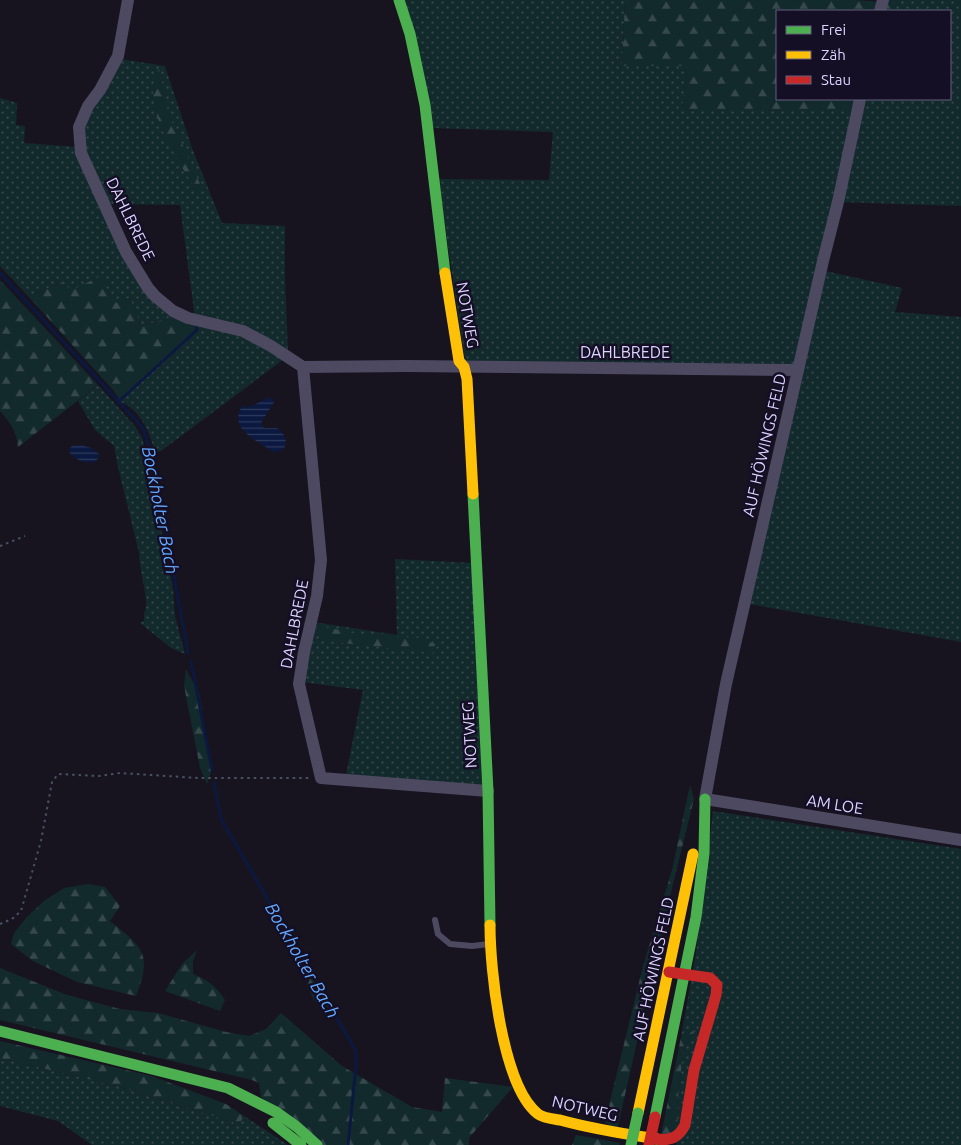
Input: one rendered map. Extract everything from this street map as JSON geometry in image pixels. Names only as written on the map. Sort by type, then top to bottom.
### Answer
[{"type":"street","name":"DAHLBREDE","points":[[128,0],[118,56],[100,90],[88,106],[79,127],[81,153],[126,252],[148,288],[173,311],[188,318],[243,331],[271,346],[303,367],[406,366],[798,370]]},
{"type":"street","name":"NOTWEG","points":[[399,0],[409,26],[421,74],[446,287],[459,361],[464,367],[468,379],[488,791],[490,944],[496,997],[510,1064],[517,1086],[527,1102],[539,1115],[585,1127],[663,1140],[674,1138],[681,1133],[685,1125],[694,1070],[716,995],[717,985],[710,978],[669,972]]},
{"type":"street","name":"AUF HÖWINGS FELD","points":[[631,1145],[705,799],[726,684],[838,202],[860,100]]},
{"type":"street","name":"DAHLBREDE","points":[[303,367],[321,560],[317,596],[304,652],[299,684],[321,778]]},
{"type":"street","points":[[321,778],[488,791]]},
{"type":"street","name":"AUF HÖWINGS FELD","points":[[649,1145],[696,917],[704,853],[705,799]]},
{"type":"street","name":"AM LOE","points":[[705,799],[961,840]]},
{"type":"street","points":[[0,1032],[228,1088],[248,1096],[273,1110],[303,1130],[317,1145]]},
{"type":"street","points":[[181,1076],[225,1095],[270,1120],[301,1145]]},
{"type":"lane","points":[[435,920],[438,934],[450,944],[472,946],[490,944]]},
{"type":"path","points":[[0,546],[25,536]]},
{"type":"path","points":[[0,924],[12,919],[21,911],[41,841],[52,782],[58,774],[99,776],[120,773],[198,778],[321,778]]},
{"type":"green space","points":[[402,0],[625,0],[622,65],[687,66],[682,108],[841,100],[951,100],[951,10],[880,10],[883,0],[961,0],[961,206],[838,202],[821,270],[902,288],[895,312],[961,317],[961,642],[744,603],[798,370],[466,366],[438,179],[549,180],[553,132],[431,128]]},
{"type":"green space","points":[[625,0],[855,0],[882,2],[881,0],[894,0],[892,10],[776,10],[776,100],[860,100],[858,110],[682,109],[687,66],[622,66]]},
{"type":"green space","points":[[120,59],[165,66],[192,148],[222,223],[285,226],[288,353],[195,318],[180,205],[107,204],[85,159],[83,126]]},
{"type":"green space","points":[[159,69],[171,119],[200,184],[202,198],[170,146],[157,116],[153,90]]},
{"type":"green space","points":[[0,98],[17,103],[16,125],[25,126],[24,143],[77,147],[99,203],[173,317],[141,326],[130,298],[114,304],[70,291],[64,282],[28,296],[0,266]]},
{"type":"green space","points":[[101,276],[114,303],[130,298],[141,326],[173,317],[195,323],[196,329],[119,401],[114,391],[28,296],[64,282],[70,291]]},
{"type":"green space","points":[[0,280],[98,385],[18,447],[12,428],[0,411]]},
{"type":"green space","points":[[195,323],[250,339],[284,359],[161,451],[155,453],[144,423],[133,410],[120,402],[197,330],[198,326]]},
{"type":"green space","points":[[98,385],[135,426],[142,438],[173,589],[175,616],[185,654],[171,648],[140,623],[144,621],[146,604],[139,552],[114,446],[95,430],[78,401]]},
{"type":"green space","points":[[395,559],[473,563],[482,785],[346,775],[363,690],[302,682],[314,622],[397,635]]},
{"type":"green space","points":[[315,625],[363,635],[419,638],[435,644],[433,653],[325,641]]},
{"type":"green space","points":[[186,670],[199,692],[211,772],[207,784],[200,768],[184,686]]},
{"type":"green space","points":[[690,785],[694,799],[617,1130],[605,1122],[643,966],[672,870]]},
{"type":"green space","points":[[713,811],[961,849],[961,1145],[676,1145],[678,1096],[684,1046],[695,1031],[681,1037],[696,952]]},
{"type":"green space","points":[[88,884],[105,887],[120,906],[110,921],[137,945],[141,952],[144,960],[144,970],[136,996],[77,982],[33,961],[11,944],[14,933],[44,901],[64,888]]},
{"type":"green space","points":[[197,950],[193,961],[193,974],[211,984],[222,995],[225,1000],[220,1011],[165,991],[182,964]]},
{"type":"green space","points":[[0,968],[67,995],[120,1009],[158,1013],[226,1032],[249,1036],[266,1029],[281,1013],[342,1066],[412,1107],[442,1112],[445,1078],[513,1087],[469,1138],[469,1145],[322,1145],[261,1097],[259,1083],[252,1080],[0,1020]]},
{"type":"green space","points":[[310,979],[322,983],[331,1019],[314,1000],[307,986]]},
{"type":"green space","points":[[696,1030],[684,1046],[678,1096],[677,1141],[659,1145],[681,1037]]},
{"type":"green space","points":[[0,1041],[152,1076],[226,1104],[244,1116],[239,1124],[117,1086],[0,1058]]},
{"type":"green space","points":[[0,1058],[117,1086],[239,1124],[244,1116],[288,1145],[92,1145],[58,1121],[0,1106]]},
{"type":"green space","points":[[576,1135],[620,1143],[619,1145],[572,1145]]},
{"type":"water","points":[[267,398],[273,399],[274,402],[261,423],[264,428],[277,428],[284,435],[285,447],[279,451],[273,452],[246,434],[239,422],[242,406],[250,407]]},
{"type":"water","points":[[81,445],[91,448],[99,454],[95,462],[81,461],[69,452],[72,446]]},
{"type":"waterway","name":"Bockholter Bach","points":[[0,273],[143,428],[153,460],[188,653]]},
{"type":"waterway","points":[[118,402],[197,330],[197,326]]},
{"type":"waterway","name":"Bockholter Bach","points":[[191,661],[212,770]]},
{"type":"waterway","name":"Bockholter Bach","points":[[214,783],[221,819],[356,1051],[348,1145]]},
{"type":"traffic: fast","points":[[399,0],[410,34],[425,105],[445,273]]},
{"type":"traffic: fast","points":[[473,494],[488,791],[490,925]]},
{"type":"traffic: fast","points":[[655,1117],[696,917],[704,853],[705,799]]},
{"type":"traffic: fast","points":[[0,1031],[228,1088],[276,1112],[317,1145]]},
{"type":"traffic: fast","points":[[631,1145],[638,1113]]},
{"type":"traffic: fast","points":[[273,1123],[301,1145]]},
{"type":"traffic: slow","points":[[445,273],[459,361],[464,367],[467,379],[473,494]]},
{"type":"traffic: slow","points":[[638,1113],[693,854]]},
{"type":"traffic: slow","points":[[490,925],[492,969],[501,1026],[515,1079],[526,1100],[538,1114],[545,1117],[596,1129],[657,1139]]},
{"type":"traffic: jam","points":[[657,1139],[674,1137],[680,1133],[685,1125],[694,1070],[716,995],[717,985],[710,978],[669,972]]},
{"type":"traffic: jam","points":[[649,1145],[655,1117]]}]
